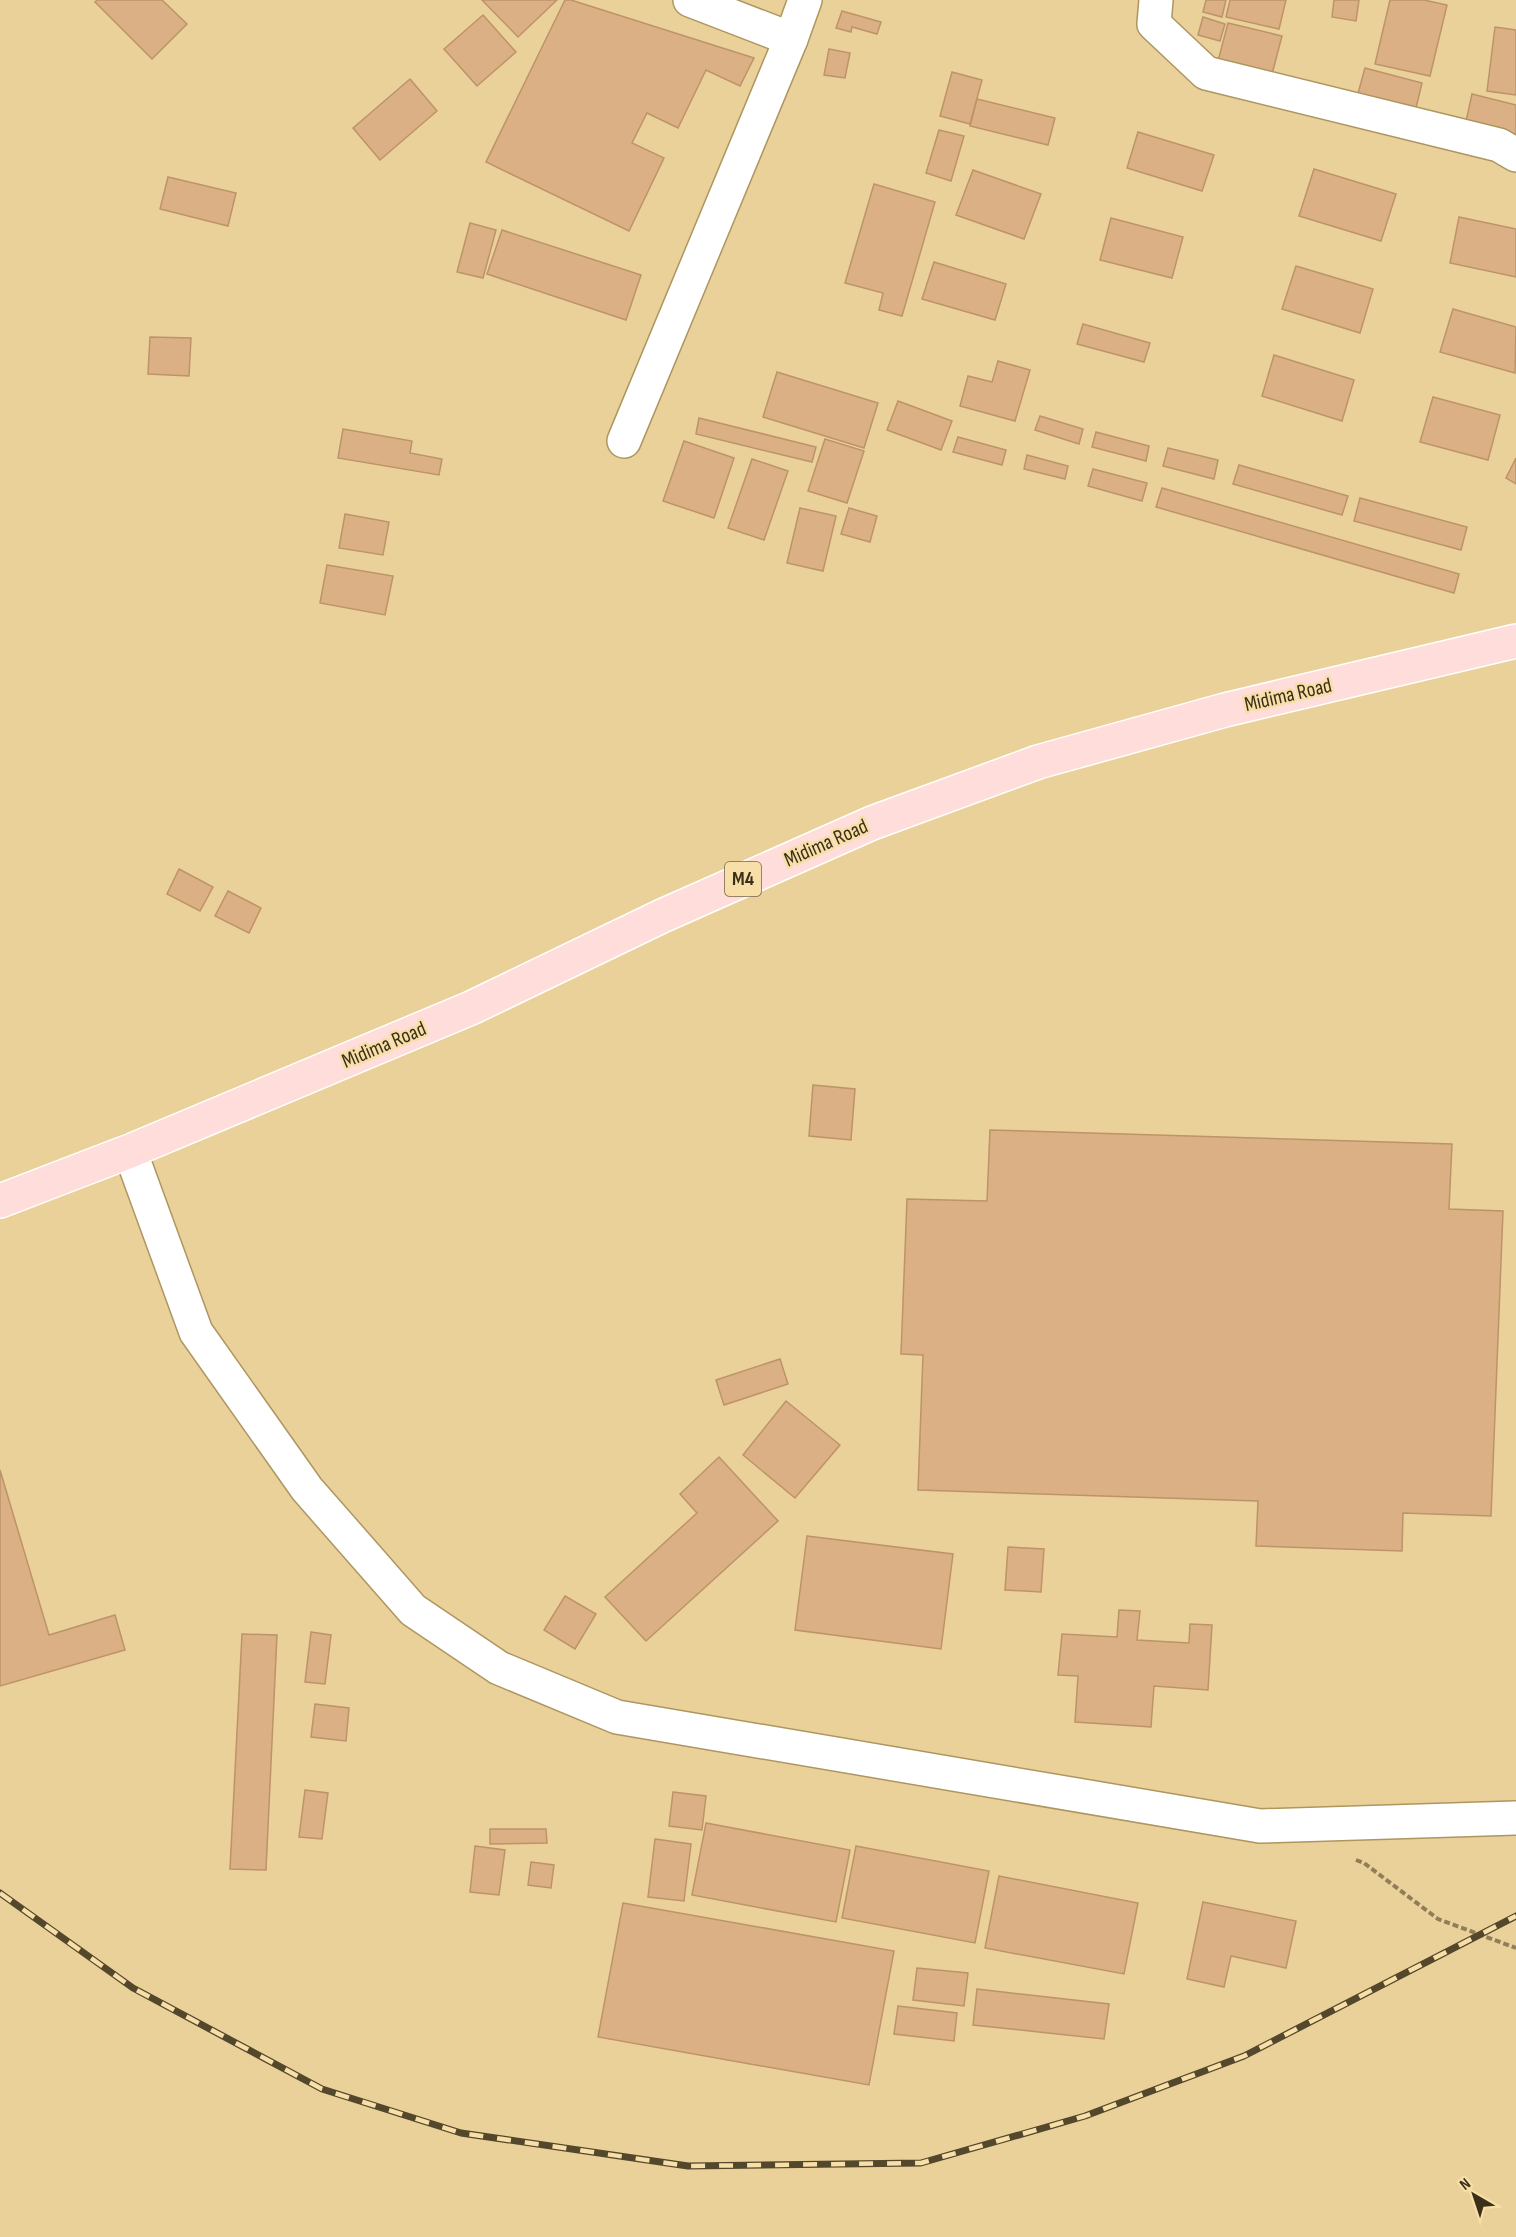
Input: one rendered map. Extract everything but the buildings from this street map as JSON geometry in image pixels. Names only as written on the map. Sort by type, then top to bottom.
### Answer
[{"type":"main road","name":"Midima Road","points":[[0,1201],[130,1151],[471,1008],[662,916],[872,823],[1038,762],[1225,710],[1516,641]]},
{"type":"street","points":[[690,0],[791,39]]},
{"type":"street","points":[[624,441],[791,39],[805,0]]},
{"type":"street","points":[[1156,0],[1154,24],[1206,73],[1499,145],[1516,154]]},
{"type":"street","points":[[130,1151],[196,1332],[307,1490],[413,1610],[499,1668],[617,1717],[1260,1826],[1516,1818]]},
{"type":"path","points":[[1354,1859],[1364,1863],[1438,1919],[1516,1948]]},
{"type":"railway","points":[[0,1893],[133,1988],[322,2089],[461,2133],[688,2166],[921,2163],[1085,2116],[1244,2056],[1516,1916]]}]
